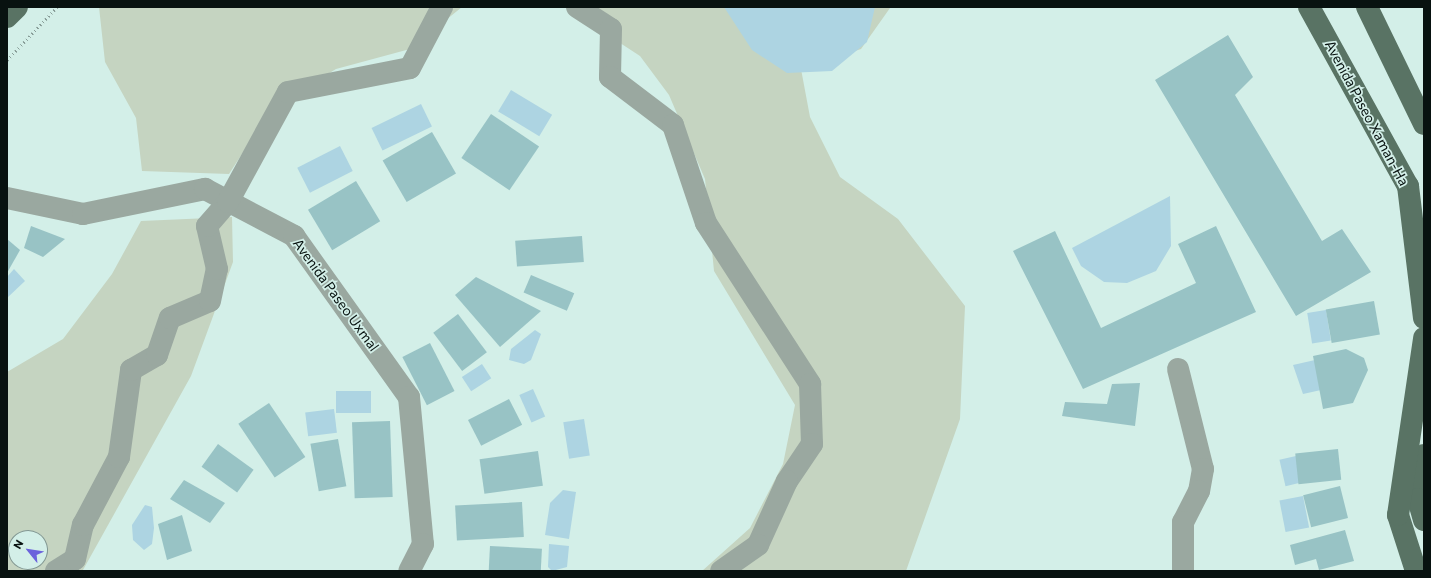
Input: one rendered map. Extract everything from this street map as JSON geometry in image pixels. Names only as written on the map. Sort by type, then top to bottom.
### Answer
[{"type":"main road","points":[[7,17],[17,7]]},
{"type":"main road","name":"Avenida Paseo Xaman-Ha","points":[[1310,7],[1408,186],[1424,318]]},
{"type":"main road","points":[[1367,7],[1424,124]]},
{"type":"main road","points":[[1416,571],[1398,515],[1424,338]]},
{"type":"main road","points":[[1424,455],[1418,499],[1424,520]]},
{"type":"street","points":[[56,571],[75,559],[83,525],[119,457],[131,370],[156,355],[170,318],[210,300],[217,269],[207,226],[228,202],[288,92],[410,68],[442,7]]},
{"type":"street","points":[[577,7],[611,29],[610,77],[673,125],[706,223],[810,384],[812,444],[787,480],[758,545],[721,571]]},
{"type":"street","name":"Avenida Paseo Uxmal","points":[[7,198],[83,214],[205,189],[294,236],[409,397],[422,544],[409,571]]},
{"type":"street","points":[[1178,369],[1202,469],[1199,491],[1183,522],[1184,571]]},
{"type":"path","points":[[7,60],[57,7]]},
{"type":"green space","points":[[99,7],[462,7],[410,49],[336,69],[271,109],[229,174],[142,171],[136,118],[105,62]]},
{"type":"green space","points":[[565,7],[890,8],[861,49],[801,69],[810,117],[840,177],[898,219],[965,306],[960,419],[906,571],[702,571],[750,528],[783,464],[795,405],[714,271],[705,179],[669,95],[640,56]]},
{"type":"green space","points":[[232,217],[233,262],[191,376],[83,570],[7,571],[7,372],[63,339],[112,274],[141,221]]},
{"type":"water","points":[[724,7],[875,7],[867,42],[832,71],[787,73],[752,50]]},
{"type":"water","points":[[511,90],[552,115],[539,136],[498,111]]},
{"type":"water","points":[[421,104],[432,126],[383,151],[372,128]]},
{"type":"water","points":[[340,146],[353,171],[310,193],[297,168]]},
{"type":"water","points":[[1170,196],[1171,246],[1156,271],[1127,283],[1104,282],[1081,266],[1072,248]]},
{"type":"water","points":[[14,269],[25,281],[7,298],[7,277]]},
{"type":"water","points":[[1326,310],[1331,341],[1312,344],[1307,313]]},
{"type":"water","points":[[535,330],[541,334],[531,360],[524,364],[509,360],[511,349]]},
{"type":"water","points":[[1315,360],[1321,390],[1303,394],[1293,365]]},
{"type":"water","points":[[482,364],[491,378],[471,391],[462,377]]},
{"type":"water","points":[[533,389],[545,416],[531,423],[519,395]]},
{"type":"water","points":[[336,391],[371,391],[371,413],[336,413]]},
{"type":"water","points":[[334,409],[337,433],[308,436],[305,413]]},
{"type":"water","points":[[584,419],[590,456],[569,459],[563,422]]},
{"type":"water","points":[[1296,456],[1302,482],[1286,486],[1279,460]]},
{"type":"water","points":[[563,490],[576,492],[569,539],[545,535],[550,503]]},
{"type":"water","points":[[1303,496],[1309,527],[1286,532],[1279,501]]},
{"type":"water","points":[[145,505],[152,507],[154,528],[152,544],[144,550],[133,540],[132,525]]},
{"type":"water","points":[[549,544],[569,546],[567,567],[552,571],[548,567]]},
{"type":"building","points":[[1228,35],[1253,77],[1235,95],[1322,241],[1342,229],[1371,272],[1296,316],[1155,80]]},
{"type":"building","points":[[491,114],[539,146],[509,190],[461,158]]},
{"type":"building","points":[[432,132],[456,174],[407,202],[383,160]]},
{"type":"building","points":[[356,181],[380,221],[332,250],[308,210]]},
{"type":"building","points":[[31,226],[65,239],[43,257],[24,248]]},
{"type":"building","points":[[1216,226],[1256,312],[1083,389],[1013,251],[1055,231],[1101,328],[1196,283],[1178,244]]},
{"type":"building","points":[[582,236],[584,262],[517,267],[515,241]]},
{"type":"building","points":[[7,239],[20,250],[7,273]]},
{"type":"building","points":[[531,275],[574,293],[567,311],[524,292]]},
{"type":"building","points":[[476,277],[541,311],[500,347],[455,295]]},
{"type":"building","points":[[1374,301],[1380,334],[1332,343],[1326,310]]},
{"type":"building","points":[[458,314],[487,352],[462,371],[433,333]]},
{"type":"building","points":[[430,343],[455,391],[427,405],[402,357]]},
{"type":"building","points":[[1346,349],[1364,358],[1368,370],[1353,403],[1323,409],[1313,356]]},
{"type":"building","points":[[1140,383],[1135,426],[1062,416],[1065,402],[1107,404],[1112,384]]},
{"type":"building","points":[[509,399],[522,425],[481,446],[468,420]]},
{"type":"building","points":[[269,403],[305,457],[275,478],[238,424]]},
{"type":"building","points":[[390,421],[393,497],[355,498],[352,422]]},
{"type":"building","points":[[338,439],[346,486],[319,491],[310,444]]},
{"type":"building","points":[[218,444],[254,470],[237,493],[202,467]]},
{"type":"building","points":[[1338,449],[1341,480],[1298,484],[1295,453]]},
{"type":"building","points":[[538,451],[543,486],[484,494],[480,459]]},
{"type":"building","points":[[184,480],[225,503],[210,523],[170,499]]},
{"type":"building","points":[[1340,486],[1348,518],[1311,527],[1303,495]]},
{"type":"building","points":[[522,502],[524,537],[457,540],[455,506]]},
{"type":"building","points":[[182,515],[192,551],[167,560],[158,524]]},
{"type":"building","points":[[1345,530],[1354,561],[1319,570],[1316,559],[1295,565],[1290,545]]},
{"type":"building","points":[[490,546],[542,549],[541,571],[489,571]]}]
